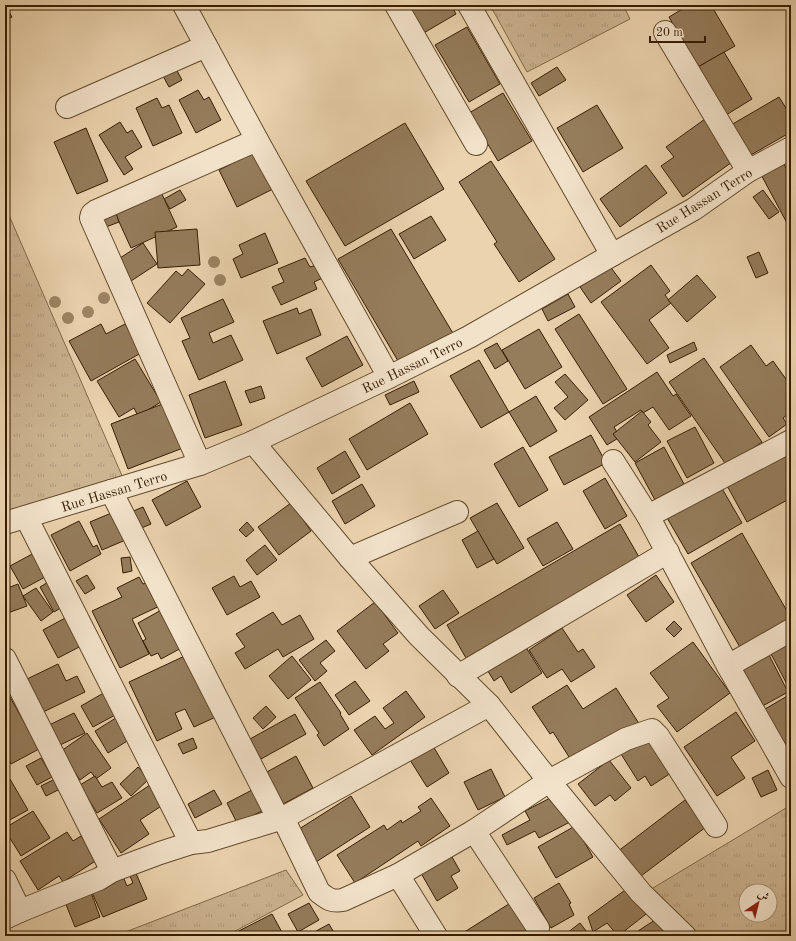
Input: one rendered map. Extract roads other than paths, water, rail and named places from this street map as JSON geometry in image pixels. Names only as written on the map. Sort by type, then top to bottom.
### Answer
[{"type":"street","points":[[184,5],[257,140],[389,377]]},
{"type":"street","points":[[396,5],[476,144]]},
{"type":"street","points":[[469,5],[612,255]]},
{"type":"street","points":[[665,32],[748,171]]},
{"type":"street","points":[[67,108],[206,46]]},
{"type":"street","points":[[200,464],[91,218],[92,214],[96,211],[257,140]]},
{"type":"street","name":"Rue Hassan Terro","points":[[5,523],[200,464],[253,442],[469,337],[694,210],[748,171],[791,148]]},
{"type":"street","points":[[648,516],[791,441]]},
{"type":"street","points":[[253,442],[350,558],[419,636],[489,705],[549,781],[641,892],[685,936]]},
{"type":"street","points":[[613,461],[648,516],[728,666],[791,777]]},
{"type":"street","points":[[111,491],[319,892],[327,898],[335,901],[343,900],[398,874],[474,831],[549,781],[626,739],[652,730],[658,736],[716,826]]},
{"type":"street","points":[[350,558],[457,512]]},
{"type":"street","points":[[26,517],[191,843]]},
{"type":"street","points":[[458,676],[668,552]]},
{"type":"street","points":[[728,666],[791,630]]},
{"type":"street","points":[[5,659],[112,871]]},
{"type":"street","points":[[5,880],[13,914],[99,879],[112,871],[160,853],[191,843],[208,841],[281,819],[489,705]]},
{"type":"street","points":[[474,831],[538,928]]},
{"type":"street","points":[[398,874],[436,936]]}]
